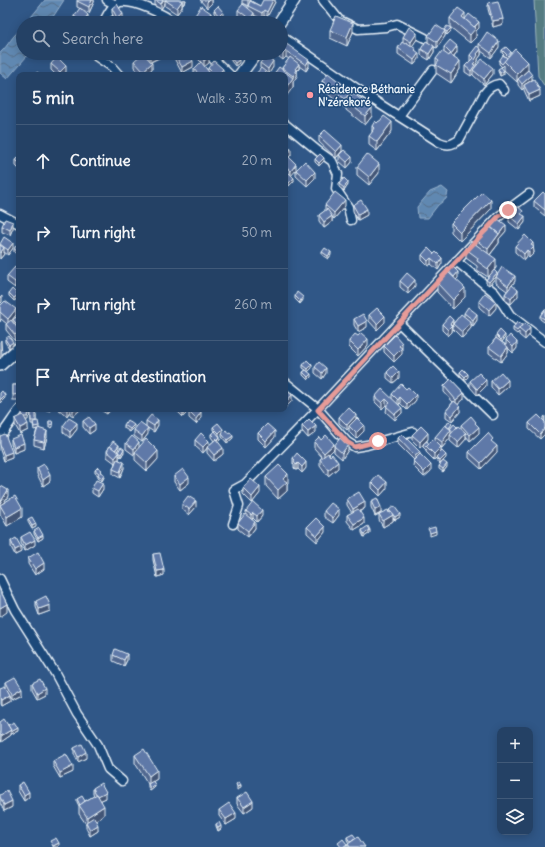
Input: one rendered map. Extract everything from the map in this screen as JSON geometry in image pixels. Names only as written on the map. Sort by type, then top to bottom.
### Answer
[{"type":"highway","points":[[284,16],[294,0]]},
{"type":"highway","points":[[242,72],[251,60]]},
{"type":"highway","points":[[0,365],[16,351]]},
{"type":"street","points":[[107,0],[116,4]]},
{"type":"street","points":[[323,0],[339,20],[358,29],[386,27],[397,24],[425,38]]},
{"type":"street","points":[[107,16],[112,7],[121,2],[133,2],[155,10],[164,16]]},
{"type":"street","points":[[288,41],[375,101],[445,145],[453,144],[459,140],[488,89],[499,84],[504,90]]},
{"type":"street","points":[[102,60],[116,72]]},
{"type":"street","points":[[214,60],[227,72]]},
{"type":"street","points":[[398,116],[433,70]]},
{"type":"street","points":[[288,126],[332,161],[338,174],[336,189],[348,207],[350,220]]},
{"type":"street","points":[[233,524],[239,506],[234,490],[245,484],[318,410],[498,217],[529,194]]},
{"type":"street","points":[[0,214],[16,222]]},
{"type":"street","points":[[456,261],[494,292],[510,315],[545,342]]},
{"type":"street","points":[[399,323],[493,415]]},
{"type":"street","points":[[288,385],[318,410],[347,442],[355,447],[413,432]]},
{"type":"street","points":[[0,436],[17,412]]},
{"type":"street","points":[[0,579],[14,610],[55,673],[77,714],[98,745],[108,769],[122,781]]},
{"type":"green space","points":[[534,0],[545,0],[545,87],[538,76]]},
{"type":"water","points":[[45,0],[64,0],[54,16],[32,16]]},
{"type":"water","points":[[16,34],[16,60],[24,60],[7,79],[0,73],[0,53]]},
{"type":"water","points":[[442,187],[448,192],[446,199],[438,205],[428,218],[418,218],[417,207],[430,192]]},
{"type":"building","points":[[77,0],[92,0],[89,7]]},
{"type":"building","points":[[155,0],[163,0],[161,4]]},
{"type":"building","points":[[165,0],[180,0],[182,1],[177,8]]},
{"type":"building","points":[[263,0],[273,0],[267,12],[264,10],[262,13],[248,6],[250,1],[260,6]]},
{"type":"building","points":[[498,1],[503,19],[493,21],[488,3]]},
{"type":"building","points":[[117,4],[123,14],[116,16],[112,8]]},
{"type":"building","points":[[243,4],[254,13],[252,16],[246,16],[238,10]]},
{"type":"building","points":[[201,6],[211,13],[209,16],[195,16]]},
{"type":"building","points":[[218,6],[223,12],[219,16],[214,10]]},
{"type":"building","points":[[80,8],[88,15],[87,16],[74,16]]},
{"type":"building","points":[[458,8],[465,13],[462,17],[476,28],[470,35],[450,18]]},
{"type":"building","points":[[469,14],[479,22],[474,27],[465,19]]},
{"type":"building","points":[[336,16],[353,23],[347,37],[330,30]]},
{"type":"building","points":[[436,25],[445,31],[437,42],[428,36]]},
{"type":"building","points":[[447,26],[451,28],[447,32],[444,30]]},
{"type":"building","points":[[409,27],[417,33],[411,42],[403,37]]},
{"type":"building","points":[[487,32],[499,41],[491,53],[479,44]]},
{"type":"building","points":[[450,40],[457,46],[451,54],[444,47]]},
{"type":"building","points":[[426,41],[434,46],[429,54],[421,49]]},
{"type":"building","points":[[402,42],[405,44],[406,42],[419,53],[414,60],[398,48]]},
{"type":"building","points":[[288,45],[309,60],[306,65],[288,52]]},
{"type":"building","points":[[477,46],[481,49],[477,54],[476,61],[473,64],[475,65],[471,71],[465,66],[473,58],[470,55]]},
{"type":"building","points":[[506,47],[511,52],[508,56],[502,50]]},
{"type":"building","points":[[515,49],[528,62],[517,74],[504,61]]},
{"type":"building","points":[[442,51],[449,56],[450,54],[460,61],[451,74],[436,65],[439,61],[436,59]]},
{"type":"building","points":[[503,55],[507,58],[502,64],[499,61]]},
{"type":"building","points":[[290,57],[299,64],[295,69],[297,70],[293,76],[282,68]]},
{"type":"building","points":[[482,59],[493,68],[484,79],[473,70]]},
{"type":"building","points":[[54,60],[60,60],[66,66],[60,72],[51,64]]},
{"type":"building","points":[[149,60],[152,63],[143,71],[134,61]]},
{"type":"building","points":[[178,60],[193,61],[182,67]]},
{"type":"building","points":[[263,60],[273,61],[268,69],[260,63]]},
{"type":"building","points":[[214,61],[223,69],[220,72],[212,72],[208,68]]},
{"type":"building","points":[[201,62],[209,72],[196,72],[194,69]]},
{"type":"building","points":[[279,67],[285,72],[275,72]]},
{"type":"building","points":[[501,67],[504,71],[500,73],[498,69]]},
{"type":"building","points":[[261,68],[266,72],[258,72]]},
{"type":"building","points":[[528,70],[532,75],[522,84],[518,79]]},
{"type":"building","points":[[328,73],[351,91],[345,99],[322,81]]},
{"type":"building","points":[[288,74],[293,78],[288,85]]},
{"type":"building","points":[[534,79],[540,90],[529,95],[524,85]]},
{"type":"building","points":[[353,93],[372,108],[365,116],[346,101]]},
{"type":"building","points":[[384,116],[392,122],[377,142],[369,136],[373,131],[374,128],[372,126],[375,121],[377,123]]},
{"type":"building","points":[[325,130],[342,145],[336,152],[319,136]]},
{"type":"building","points":[[344,150],[352,157],[347,162],[339,155]]},
{"type":"building","points":[[320,154],[324,158],[319,163],[315,159]]},
{"type":"building","points":[[367,154],[379,164],[369,177],[357,167]]},
{"type":"building","points":[[288,156],[296,164],[291,171],[288,168]]},
{"type":"building","points":[[305,161],[315,172],[307,180],[296,170]]},
{"type":"building","points":[[288,172],[294,178],[289,183],[288,182]]},
{"type":"building","points":[[344,178],[348,182],[344,188],[339,184]]},
{"type":"building","points":[[335,192],[345,200],[334,213],[325,205]]},
{"type":"building","points":[[482,192],[491,200],[460,232],[451,223]]},
{"type":"building","points":[[543,192],[545,194],[545,210],[534,201]]},
{"type":"building","points":[[361,200],[367,209],[358,214],[353,205]]},
{"type":"building","points":[[517,206],[523,211],[521,214],[525,216],[519,224],[509,216]]},
{"type":"building","points":[[327,209],[332,216],[324,222],[319,215]]},
{"type":"building","points":[[5,219],[13,222],[10,230],[2,226]]},
{"type":"building","points":[[498,219],[506,225],[499,234],[491,227]]},
{"type":"building","points":[[490,227],[499,234],[488,249],[476,240],[484,230],[486,232]]},
{"type":"building","points":[[525,235],[533,243],[531,245],[534,247],[529,252],[527,250],[524,254],[515,246]]},
{"type":"building","points":[[4,237],[13,243],[8,250],[0,244]]},
{"type":"building","points":[[471,241],[496,259],[488,269],[477,261],[478,258],[466,249]]},
{"type":"building","points":[[0,245],[4,248],[0,253]]},
{"type":"building","points":[[325,248],[331,252],[328,256],[322,252]]},
{"type":"building","points":[[428,248],[434,254],[436,252],[442,258],[438,264],[431,258],[428,261],[422,255]]},
{"type":"building","points":[[451,265],[458,272],[454,277],[447,269]]},
{"type":"building","points":[[15,267],[16,268],[15,282],[7,276]]},
{"type":"building","points":[[502,267],[515,276],[508,286],[496,277]]},
{"type":"building","points":[[494,270],[497,273],[489,282],[486,280]]},
{"type":"building","points":[[448,272],[465,288],[453,300],[437,283]]},
{"type":"building","points":[[407,273],[415,280],[408,288],[400,281]]},
{"type":"building","points":[[512,285],[518,290],[511,299],[505,294]]},
{"type":"building","points":[[12,289],[16,293],[16,296],[14,298],[9,293]]},
{"type":"building","points":[[297,292],[303,297],[300,301],[295,296]]},
{"type":"building","points":[[485,293],[496,302],[489,310],[479,301]]},
{"type":"building","points":[[5,301],[16,309],[8,319],[0,312],[0,306]]},
{"type":"building","points":[[468,307],[477,314],[473,320],[464,313]]},
{"type":"building","points":[[377,308],[385,316],[377,324],[369,315]]},
{"type":"building","points":[[545,309],[545,318],[544,319],[540,316]]},
{"type":"building","points":[[363,314],[367,321],[358,326],[354,319]]},
{"type":"building","points":[[461,314],[471,322],[462,332],[453,324]]},
{"type":"building","points":[[449,316],[453,320],[450,324],[452,326],[448,330],[442,324]]},
{"type":"building","points":[[16,318],[16,324],[13,319]]},
{"type":"building","points":[[11,320],[16,326],[15,335],[6,324]]},
{"type":"building","points":[[517,322],[522,325],[517,331],[513,328]]},
{"type":"building","points":[[524,323],[530,328],[525,334],[519,329]]},
{"type":"building","points":[[500,330],[505,335],[501,340],[496,335]]},
{"type":"building","points":[[361,333],[368,339],[358,350],[349,341],[355,334],[358,336]]},
{"type":"building","points":[[395,335],[402,343],[399,346],[402,348],[394,356],[384,346]]},
{"type":"building","points":[[510,335],[517,342],[513,347],[506,340]]},
{"type":"building","points":[[9,336],[13,342],[9,345],[5,339]]},
{"type":"building","points":[[496,338],[508,347],[501,356],[489,347]]},
{"type":"building","points":[[307,360],[312,365],[308,369],[303,365]]},
{"type":"building","points":[[319,362],[326,368],[322,373],[315,367]]},
{"type":"building","points":[[393,366],[399,372],[393,378],[387,372]]},
{"type":"building","points":[[463,369],[468,374],[465,377],[460,372]]},
{"type":"building","points":[[306,370],[311,374],[308,377],[303,372]]},
{"type":"building","points":[[501,372],[508,380],[498,389],[491,381]]},
{"type":"building","points":[[479,373],[486,380],[477,389],[470,381]]},
{"type":"building","points":[[451,379],[464,393],[456,400],[444,386]]},
{"type":"building","points":[[401,384],[406,389],[408,387],[416,395],[407,404],[400,397],[398,400],[392,394]]},
{"type":"building","points":[[13,385],[16,385],[16,394],[13,395]]},
{"type":"building","points":[[382,389],[402,408],[395,414],[386,406],[390,403],[386,399],[382,403],[375,397]]},
{"type":"building","points":[[2,391],[5,395],[0,400],[0,393]]},
{"type":"building","points":[[288,392],[292,395],[288,400]]},
{"type":"building","points":[[454,401],[460,406],[452,416],[446,411]]},
{"type":"building","points":[[348,407],[356,415],[347,425],[339,417]]},
{"type":"building","points":[[22,412],[29,412],[28,417],[24,417],[22,415]]},
{"type":"building","points":[[31,412],[36,412],[36,421],[31,421]]},
{"type":"building","points":[[189,412],[201,412],[196,419]]},
{"type":"building","points":[[23,415],[28,424],[20,428],[15,419]]},
{"type":"building","points":[[151,415],[158,420],[154,426],[146,421]]},
{"type":"building","points":[[538,415],[545,422],[545,428],[540,434],[529,423]]},
{"type":"building","points":[[471,416],[479,427],[470,435],[461,425]]},
{"type":"building","points":[[89,417],[95,424],[89,428],[83,421]]},
{"type":"building","points":[[69,418],[77,423],[70,432],[63,426]]},
{"type":"building","points":[[357,418],[364,425],[356,433],[349,426]]},
{"type":"building","points":[[309,419],[316,426],[308,432],[302,426]]},
{"type":"building","points":[[127,420],[134,425],[130,429],[124,425]]},
{"type":"building","points":[[38,421],[39,426],[34,427],[33,422]]},
{"type":"building","points":[[49,421],[52,421],[53,424],[49,425]]},
{"type":"building","points":[[449,421],[452,424],[449,428],[446,426]]},
{"type":"building","points":[[140,422],[148,428],[142,436],[134,430]]},
{"type":"building","points":[[218,423],[223,429],[219,433],[213,427]]},
{"type":"building","points":[[267,424],[275,431],[266,441],[258,433]]},
{"type":"building","points":[[454,424],[457,427],[453,431],[450,429]]},
{"type":"building","points":[[445,425],[451,430],[442,442],[435,437]]},
{"type":"building","points":[[421,426],[428,433],[420,442],[412,435]]},
{"type":"building","points":[[458,426],[466,433],[458,442],[450,435]]},
{"type":"building","points":[[38,428],[47,431],[44,442],[34,440]]},
{"type":"building","points":[[226,430],[233,436],[227,440],[222,434]]},
{"type":"building","points":[[215,431],[220,437],[217,440],[211,434]]},
{"type":"building","points":[[201,433],[209,441],[203,447],[195,440]]},
{"type":"building","points":[[488,433],[493,439],[491,441],[497,446],[481,463],[469,452]]},
{"type":"building","points":[[5,434],[12,452],[4,455],[0,445],[0,436]]},
{"type":"building","points":[[402,434],[420,452],[415,456],[398,438]]},
{"type":"building","points":[[21,435],[24,443],[14,447],[11,439]]},
{"type":"building","points":[[326,435],[334,444],[324,453],[314,442],[319,437],[321,440]]},
{"type":"building","points":[[132,436],[139,442],[134,449],[126,443]]},
{"type":"building","points":[[340,438],[348,445],[342,453],[334,446]]},
{"type":"building","points":[[146,439],[158,451],[147,463],[135,452]]},
{"type":"building","points":[[216,439],[223,448],[214,455],[207,447]]},
{"type":"building","points":[[433,439],[441,447],[434,454],[426,446]]},
{"type":"building","points":[[113,441],[119,445],[115,450],[110,446],[109,447]]},
{"type":"building","points":[[427,441],[429,444],[426,447],[423,444]]},
{"type":"building","points":[[110,446],[119,453],[115,458],[107,451]]},
{"type":"building","points":[[121,447],[124,449],[121,454],[118,452]]},
{"type":"building","points":[[442,451],[446,455],[440,461],[436,457]]},
{"type":"building","points":[[297,453],[306,462],[302,467],[298,463],[296,465],[294,462],[295,460],[293,458]]},
{"type":"building","points":[[328,453],[330,456],[332,454],[338,462],[328,470],[320,459]]},
{"type":"building","points":[[420,454],[431,465],[424,472],[413,461]]},
{"type":"building","points":[[117,459],[124,462],[120,472],[113,469]]},
{"type":"building","points":[[443,461],[447,464],[443,469],[439,466]]},
{"type":"building","points":[[44,464],[50,475],[43,480],[37,468]]},
{"type":"building","points":[[279,465],[288,474],[283,479],[287,482],[278,490],[266,477]]},
{"type":"building","points":[[98,467],[102,470],[100,472],[104,474],[102,478],[95,470]]},
{"type":"building","points":[[183,469],[189,477],[180,484],[174,476]]},
{"type":"building","points":[[378,475],[387,482],[380,490],[372,482]]},
{"type":"building","points":[[251,479],[260,487],[252,497],[243,488]]},
{"type":"building","points":[[96,480],[103,483],[98,491],[92,488]]},
{"type":"building","points":[[1,486],[8,490],[0,503],[0,488]]},
{"type":"building","points":[[359,492],[365,502],[353,509],[347,499]]},
{"type":"building","points":[[15,496],[22,508],[7,517],[0,505]]},
{"type":"building","points":[[188,496],[196,501],[189,509],[182,504]]},
{"type":"building","points":[[377,498],[381,507],[375,510],[371,501]]},
{"type":"building","points":[[253,502],[262,510],[257,516],[253,513],[251,515],[246,511]]},
{"type":"building","points":[[331,503],[339,509],[333,518],[324,511]]},
{"type":"building","points":[[394,506],[400,514],[395,517],[389,510]]},
{"type":"building","points":[[358,509],[364,518],[354,524],[347,515]]},
{"type":"building","points":[[388,510],[389,513],[391,512],[393,515],[383,521],[379,514]]},
{"type":"building","points":[[245,514],[255,522],[248,531],[238,523]]},
{"type":"building","points":[[32,517],[36,524],[32,526],[28,519]]},
{"type":"building","points":[[316,518],[325,527],[317,536],[307,527]]},
{"type":"building","points":[[368,526],[370,530],[364,534],[362,530]]},
{"type":"building","points":[[435,527],[436,531],[430,533],[428,529]]},
{"type":"building","points":[[39,528],[43,535],[38,538],[34,531]]},
{"type":"building","points":[[30,532],[35,540],[25,545],[21,537]]},
{"type":"building","points":[[16,538],[21,547],[15,550],[11,541]]},
{"type":"building","points":[[38,552],[44,563],[35,569],[28,558]]},
{"type":"building","points":[[160,553],[164,570],[157,571],[153,554]]},
{"type":"building","points":[[0,590],[7,604],[0,608]]},
{"type":"building","points":[[46,596],[50,605],[39,609],[36,601]]},
{"type":"building","points":[[115,649],[127,654],[124,660],[113,655]]},
{"type":"building","points":[[15,677],[22,688],[12,694],[6,682]]},
{"type":"building","points":[[40,679],[45,688],[37,693],[32,683]]},
{"type":"building","points":[[5,686],[10,695],[1,700],[0,688]]},
{"type":"building","points":[[4,719],[11,730],[1,736],[0,722]]},
{"type":"building","points":[[14,722],[18,728],[11,732],[8,725]]},
{"type":"building","points":[[82,744],[86,752],[78,757],[74,748]]},
{"type":"building","points":[[144,749],[157,770],[149,776],[135,755]]},
{"type":"building","points":[[66,754],[73,766],[60,773],[53,761]]},
{"type":"building","points":[[153,781],[155,785],[150,788],[148,784]]},
{"type":"building","points":[[23,782],[29,792],[24,795],[18,785]]},
{"type":"building","points":[[239,782],[241,785],[237,787],[236,784]]},
{"type":"building","points":[[101,783],[106,792],[98,796],[93,788]]},
{"type":"building","points":[[7,791],[12,801],[4,805],[0,795]]},
{"type":"building","points":[[247,792],[253,801],[244,807],[237,798]]},
{"type":"building","points":[[97,794],[104,806],[87,817],[79,805]]},
{"type":"building","points":[[82,796],[85,801],[80,805],[77,799]]},
{"type":"building","points":[[229,803],[236,813],[226,819],[219,810]]},
{"type":"building","points":[[94,817],[98,825],[90,830],[86,822]]},
{"type":"building","points":[[219,822],[221,826],[218,828],[216,824]]},
{"type":"building","points":[[353,834],[356,838],[350,842],[347,837]]},
{"type":"building","points":[[358,837],[365,847],[350,847],[348,844]]},
{"type":"building","points":[[56,838],[59,843],[53,846],[50,841]]},
{"type":"building","points":[[343,839],[347,844],[341,847],[338,843]]},
{"type":"place","name":"Résidence Béthanie N'zérekoré","points":[[310,95]]},
{"type":"route","points":[[378,441],[355,447],[347,442],[318,410],[498,217],[508,210]]}]
